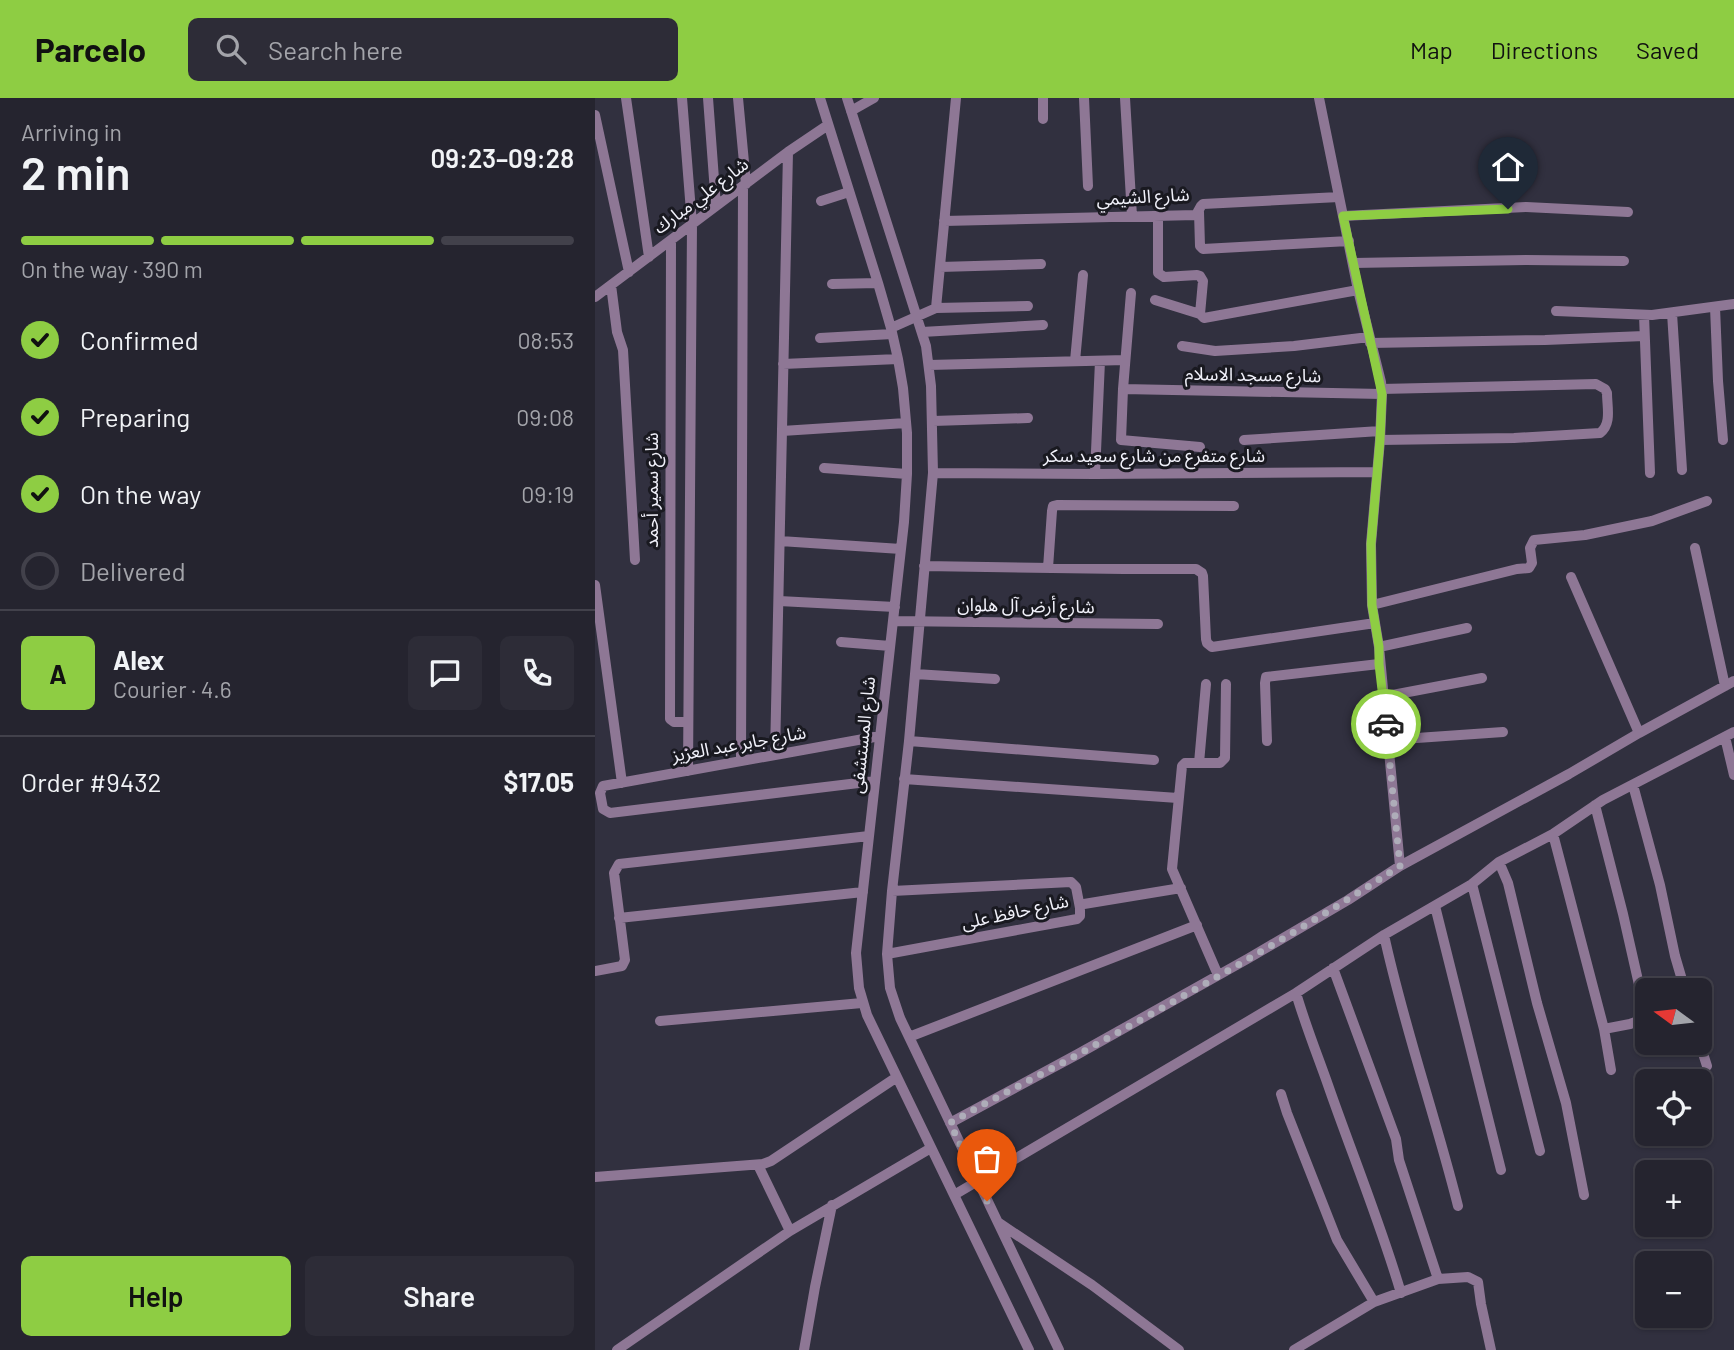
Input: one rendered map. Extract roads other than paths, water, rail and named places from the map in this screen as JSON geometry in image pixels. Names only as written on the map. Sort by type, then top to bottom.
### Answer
[{"type":"street","points":[[626,98],[649,257]]},
{"type":"street","points":[[682,98],[692,224],[688,771]]},
{"type":"street","points":[[708,98],[716,206]]},
{"type":"street","points":[[738,98],[744,185],[741,761]]},
{"type":"street","name":"شارع المستشفى","points":[[820,98],[892,331],[903,388],[906,423],[908,474],[901,549],[856,953],[862,1003],[1029,1350]]},
{"type":"street","points":[[847,98],[926,346],[933,421],[933,473],[925,566],[887,954],[890,988],[900,1018],[1059,1350]]},
{"type":"street","points":[[851,111],[874,98]]},
{"type":"street","points":[[936,308],[956,98]]},
{"type":"street","points":[[1043,98],[1043,120]]},
{"type":"street","points":[[1084,98],[1088,186]]},
{"type":"street","points":[[1125,98],[1132,216]]},
{"type":"street","points":[[1319,98],[1382,392],[1371,544],[1372,605],[1379,647],[1400,866]]},
{"type":"street","points":[[595,115],[629,272]]},
{"type":"street","name":"شارع علي مبارك","points":[[595,297],[828,125]]},
{"type":"street","points":[[775,755],[788,152]]},
{"type":"street","points":[[821,201],[849,192]]},
{"type":"street","name":"شارع الشيمي","points":[[944,221],[1196,215],[1205,204],[1339,197]]},
{"type":"street","points":[[1343,216],[1526,207],[1628,212]]},
{"type":"street","points":[[1199,212],[1201,246],[1206,249],[1349,241]]},
{"type":"street","points":[[1158,216],[1158,273],[1164,277],[1200,276],[1203,281],[1200,314]]},
{"type":"street","name":"شارع سمير أحمد","points":[[671,241],[670,719],[674,722],[688,722]]},
{"type":"street","points":[[1353,263],[1624,261]]},
{"type":"street","points":[[940,267],[1041,264]]},
{"type":"street","points":[[1075,361],[1083,275]]},
{"type":"street","points":[[832,284],[878,283]]},
{"type":"street","points":[[611,285],[617,332],[623,350],[635,560]]},
{"type":"street","points":[[1155,300],[1200,314],[1207,319],[1358,290]]},
{"type":"street","points":[[1131,293],[1121,438],[1123,441],[1200,447]]},
{"type":"street","points":[[670,302],[692,301]]},
{"type":"street","points":[[1556,311],[1643,315],[1734,304]]},
{"type":"street","points":[[820,338],[892,331],[936,308],[1028,306]]},
{"type":"street","points":[[1715,307],[1723,440]]},
{"type":"street","points":[[1672,313],[1682,470]]},
{"type":"street","points":[[1643,315],[1650,473]]},
{"type":"street","points":[[922,332],[1043,325]]},
{"type":"street","points":[[1182,346],[1215,351],[1370,340],[1545,340],[1644,336]]},
{"type":"street","points":[[783,364],[898,359]]},
{"type":"street","points":[[929,365],[1125,360]]},
{"type":"street","points":[[1095,474],[1100,361]]},
{"type":"street","name":"شارع مسجد الاسلام","points":[[1123,390],[1382,392],[1596,384],[1607,393],[1608,422],[1600,433],[1514,438],[1380,435]]},
{"type":"street","points":[[933,421],[1028,418]]},
{"type":"street","points":[[782,431],[906,423]]},
{"type":"street","points":[[1244,440],[1380,435]]},
{"type":"street","points":[[670,442],[691,440]]},
{"type":"street","points":[[824,468],[908,474]]},
{"type":"street","name":"شارع متفرع من شارع سعيد سكر","points":[[933,473],[1376,472]]},
{"type":"street","points":[[1372,605],[1529,568],[1532,563],[1530,548],[1534,540],[1585,535],[1652,521],[1707,501]]},
{"type":"street","points":[[1048,568],[1053,506],[1234,506]]},
{"type":"street","points":[[780,541],[901,549]]},
{"type":"street","points":[[950,1123],[1078,1054],[1348,900],[1400,866],[1569,775],[1730,683],[1695,548]]},
{"type":"street","points":[[925,566],[1196,569],[1203,576],[1206,639],[1212,647],[1375,623]]},
{"type":"street","points":[[1571,577],[1639,733]]},
{"type":"street","points":[[595,585],[622,783]]},
{"type":"street","points":[[779,601],[895,607]]},
{"type":"street","name":"شارع أرض آل هلوان","points":[[893,621],[1158,624]]},
{"type":"street","points":[[1379,647],[1467,628]]},
{"type":"street","points":[[841,642],[890,646]]},
{"type":"street","points":[[1267,741],[1266,677],[1379,664]]},
{"type":"street","points":[[915,674],[995,678]]},
{"type":"street","points":[[1382,697],[1482,678]]},
{"type":"street","points":[[1199,763],[1206,684]]},
{"type":"street","points":[[1218,975],[1172,869],[1182,766],[1185,763],[1220,763],[1225,757],[1226,684]]},
{"type":"street","points":[[1388,740],[1503,732]]},
{"type":"street","points":[[954,1195],[1296,993],[1384,935],[1472,884],[1499,862],[1553,834],[1595,805],[1729,735],[1734,775]]},
{"type":"street","name":"شارع جابر عبد العزيز","points":[[875,780],[610,813],[603,809],[600,793],[603,786],[880,736]]},
{"type":"street","points":[[909,741],[1154,760]]},
{"type":"street","points":[[904,779],[1178,798]]},
{"type":"street","points":[[1633,785],[1681,978]]},
{"type":"street","points":[[1595,805],[1637,978]]},
{"type":"street","points":[[1553,834],[1604,1029],[1611,1070]]},
{"type":"street","points":[[595,971],[617,968],[624,964],[614,873],[619,864],[869,836]]},
{"type":"street","points":[[1499,862],[1508,883],[1537,1003],[1566,1103],[1584,1195]]},
{"type":"street","points":[[892,891],[1071,883],[1076,887],[1080,908]]},
{"type":"street","points":[[1472,884],[1540,1151]]},
{"type":"street","name":"شارع حافظ على","points":[[887,954],[1077,919],[1084,904],[1181,888]]},
{"type":"street","points":[[619,918],[863,892]]},
{"type":"street","points":[[1435,906],[1501,1170]]},
{"type":"street","points":[[909,1037],[1197,925]]},
{"type":"street","points":[[1384,935],[1458,1206]]},
{"type":"street","points":[[1333,968],[1396,1139],[1399,1160],[1438,1279]]},
{"type":"street","points":[[1296,993],[1401,1293]]},
{"type":"street","points":[[660,1021],[862,1003]]},
{"type":"street","points":[[1604,1029],[1635,1022]]},
{"type":"street","points":[[1703,1055],[1707,1066]]},
{"type":"street","points":[[595,1177],[758,1165],[771,1161],[897,1077]]},
{"type":"street","points":[[1281,1094],[1337,1240],[1374,1302]]},
{"type":"street","points":[[617,1350],[790,1231],[931,1148]]},
{"type":"street","points":[[758,1165],[790,1231]]},
{"type":"street","points":[[804,1350],[814,1287],[832,1205]]},
{"type":"street","points":[[997,1222],[1092,1284],[1179,1350]]},
{"type":"street","points":[[1294,1350],[1374,1302],[1438,1279],[1468,1277],[1478,1282],[1491,1350]]}]
